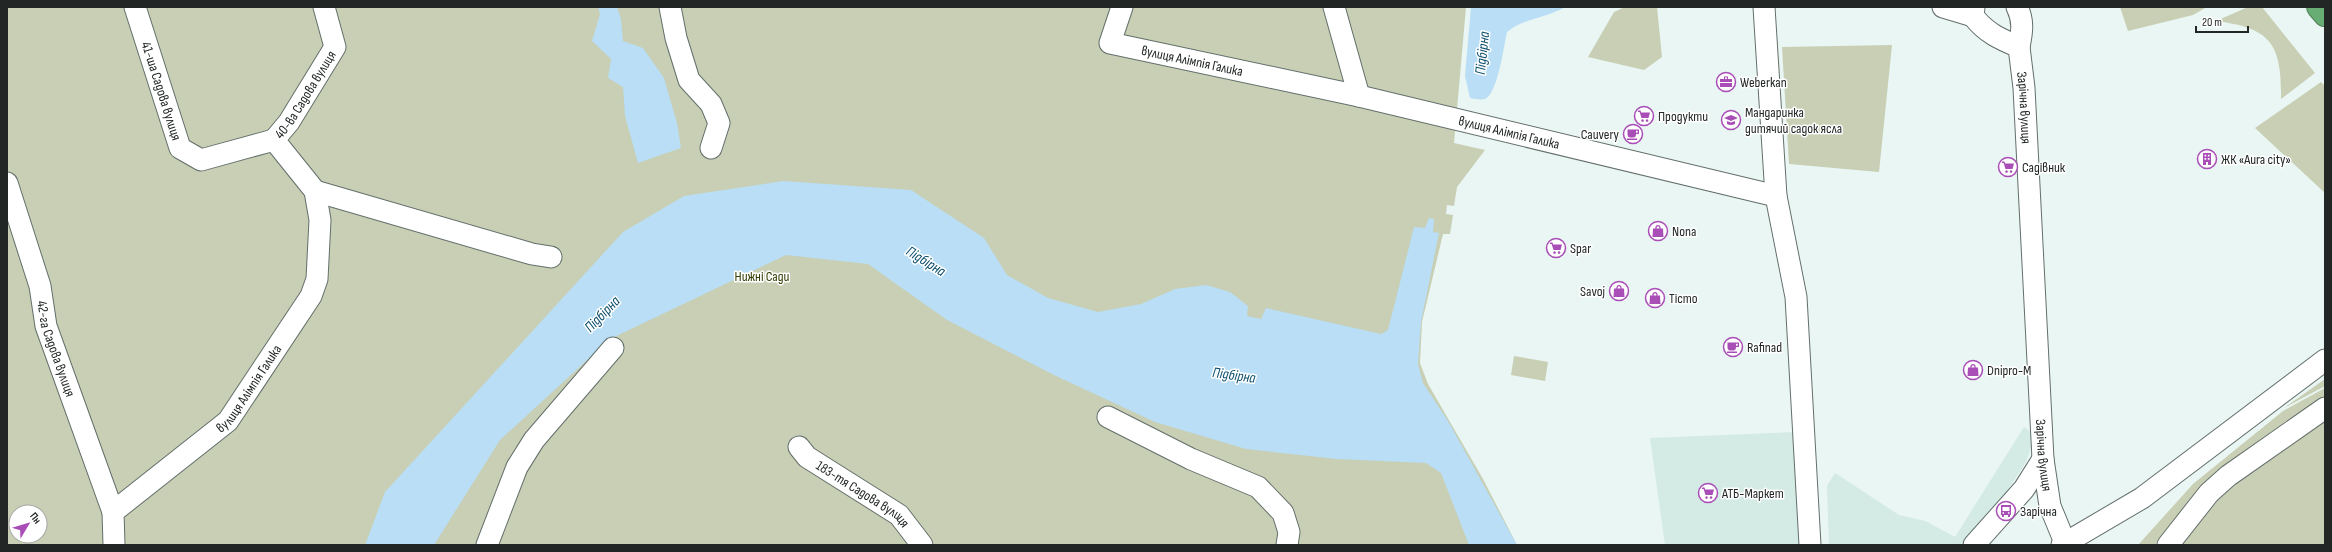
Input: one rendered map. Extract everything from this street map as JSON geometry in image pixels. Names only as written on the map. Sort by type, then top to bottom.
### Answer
[{"type":"highway","points":[[2318,7],[2325,15]]},
{"type":"street","name":"41-ша Садова вулиця","points":[[135,7],[180,148],[200,160],[274,140]]},
{"type":"street","name":"40-ва Садова вулиця","points":[[315,191],[274,140],[288,122],[335,46],[324,7]]},
{"type":"street","points":[[670,7],[676,38],[689,80],[711,104],[719,123],[711,148]]},
{"type":"street","name":"вулиця Алімпія Галика","points":[[1122,7],[1110,43],[1359,96],[1776,196]]},
{"type":"street","points":[[1334,7],[1359,96]]},
{"type":"street","points":[[1764,7],[1776,196],[1796,297],[1810,545]]},
{"type":"street","points":[[1943,7],[1973,12],[1981,27],[1993,36],[2019,47]]},
{"type":"street","name":"Зарічна вулиця","points":[[2017,7],[2022,16],[2022,31],[2019,47],[2024,88],[2043,458],[2050,506],[2066,545],[2142,498],[2325,360]]},
{"type":"street","name":"42-га Садова вулиця","points":[[7,183],[40,286],[46,326],[113,512]]},
{"type":"street","points":[[315,191],[524,252],[551,257]]},
{"type":"street","name":"вулиця Алімпія Галика","points":[[113,512],[228,421],[311,296],[317,279],[320,220],[315,191]]},
{"type":"street","points":[[487,545],[518,467],[534,440],[613,348]]},
{"type":"street","points":[[2168,545],[2209,493],[2228,476],[2325,408]]},
{"type":"street","points":[[1108,417],[1192,458],[1258,487],[1283,513],[1289,532],[1287,545]]},
{"type":"street","name":"183-тя Садова вулиця","points":[[799,447],[807,457],[899,515],[922,545]]},
{"type":"street","points":[[1974,545],[2024,488],[2043,458]]},
{"type":"street","points":[[113,512],[114,545]]},
{"type":"shaded area","points":[[2024,427],[2035,435],[2026,462],[1974,542],[1970,545],[1829,545],[1827,486],[1835,473],[1899,515],[1925,521],[1955,537]]},
{"type":"shaded area","points":[[1797,432],[1804,545],[1665,545],[1650,438]]},
{"type":"green space","name":"Нижні Сади","points":[[7,7],[1466,7],[1454,143],[1485,150],[1457,187],[1454,206],[1447,205],[1446,214],[1453,215],[1450,234],[1443,234],[1422,322],[1420,363],[1428,384],[1483,479],[1517,545],[7,545]]},
{"type":"green space","points":[[1625,7],[1657,7],[1662,57],[1644,70],[1588,57],[1614,12]]},
{"type":"green space","points":[[2120,7],[2207,7],[2193,15],[2128,31]]},
{"type":"green space","points":[[2248,7],[2262,7],[2315,73],[2281,99],[2279,65],[2270,42],[2261,34],[2250,28],[2216,21]]},
{"type":"green space","points":[[1892,45],[1879,172],[1789,164],[1782,47]]},
{"type":"green space","points":[[2321,82],[2325,86],[2325,193],[2255,128]]},
{"type":"green space","points":[[1514,356],[1548,362],[1545,381],[1511,375]]},
{"type":"green space","points":[[2325,379],[2325,386],[2284,408]]},
{"type":"green space","points":[[2325,388],[2325,545],[2138,545],[2193,484],[2283,411]]},
{"type":"water","points":[[598,7],[617,7],[621,19],[623,41],[643,48],[664,78],[677,123],[681,148],[638,163],[625,116],[623,87],[608,78],[611,59],[592,41],[600,14]]},
{"type":"water","name":"Підбірна","points":[[1471,7],[1565,7],[1551,14],[1514,27],[1507,32],[1500,68],[1494,88],[1490,95],[1485,99],[1475,99],[1470,98],[1465,76]]},
{"type":"water","name":"Підбірна","points":[[784,181],[911,190],[984,238],[1007,275],[1048,298],[1098,312],[1141,304],[1175,289],[1206,285],[1230,292],[1248,306],[1247,316],[1261,319],[1266,308],[1381,334],[1388,330],[1414,227],[1425,228],[1429,218],[1434,219],[1433,232],[1439,233],[1421,322],[1418,364],[1423,383],[1448,421],[1517,545],[1469,545],[1441,473],[1426,463],[1337,459],[1246,449],[1155,422],[1056,376],[947,320],[868,264],[786,255],[610,339],[500,440],[434,545],[365,545],[385,492],[623,232],[684,196]]},
{"type":"place","name":"Weberkan","points":[[1726,82]]},
{"type":"place","name":"Продукти","points":[[1644,116]]},
{"type":"place","name":"Мандаринка дитячий садок ясла","points":[[1731,120]]},
{"type":"place","name":"Cauvery","points":[[1633,134]]},
{"type":"place","name":"ЖК «Aura city»","points":[[2207,159]]},
{"type":"place","name":"Садівник","points":[[2008,167]]},
{"type":"place","name":"Nona","points":[[1658,231]]},
{"type":"place","name":"Spar","points":[[1556,248]]},
{"type":"place","name":"Savoj","points":[[1619,291]]},
{"type":"place","name":"Тісто","points":[[1655,298]]},
{"type":"place","name":"Rafinad","points":[[1733,347]]},
{"type":"place","name":"Dnipro-M","points":[[1973,370]]},
{"type":"place","name":"АТБ-Маркет","points":[[1708,493]]},
{"type":"place","name":"Зарічна","points":[[2006,511]]}]
